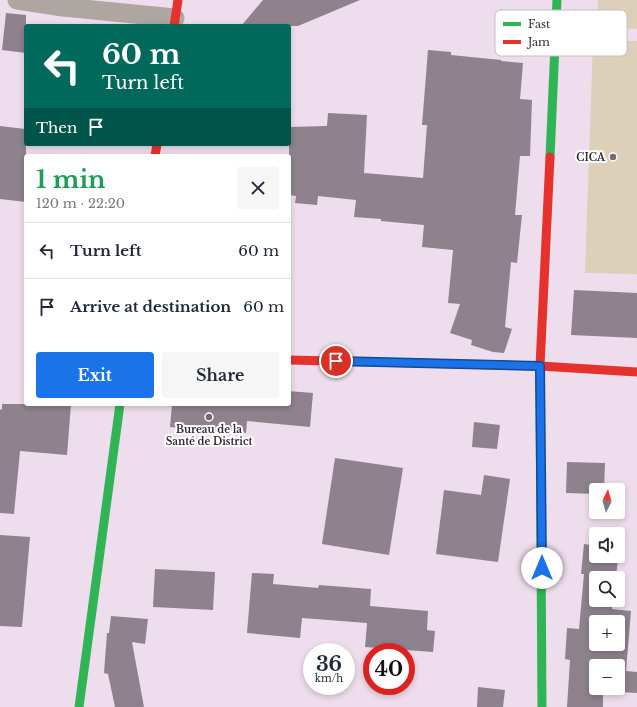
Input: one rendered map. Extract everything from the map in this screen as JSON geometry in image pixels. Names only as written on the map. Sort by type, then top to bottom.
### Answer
[{"type":"street","points":[[17,0],[64,7],[175,14]]},
{"type":"street","points":[[557,0],[557,10]]},
{"type":"street","points":[[542,707],[540,366],[554,56]]},
{"type":"street","points":[[291,360],[540,366],[637,372]]},
{"type":"street","points":[[79,707],[120,406]]},
{"type":"shaded area","points":[[598,0],[637,0],[637,29],[627,28],[627,10],[598,10]]},
{"type":"shaded area","name":"CICA","points":[[627,41],[637,41],[637,274],[585,273],[592,56],[627,56]]},
{"type":"building","points":[[263,0],[360,0],[298,26],[291,26],[291,24],[243,24]]},
{"type":"building","points":[[6,13],[26,15],[26,24],[24,24],[24,53],[2,50]]},
{"type":"building","points":[[428,50],[451,52],[451,55],[523,63],[520,99],[532,100],[530,156],[520,156],[515,215],[522,215],[517,263],[511,262],[505,327],[512,329],[504,353],[493,352],[471,345],[472,340],[450,333],[460,304],[448,303],[453,250],[422,247],[424,225],[354,217],[356,200],[318,196],[317,205],[295,203],[296,196],[291,195],[291,154],[289,154],[289,146],[291,146],[291,127],[327,126],[328,113],[367,115],[364,173],[423,178],[427,125],[422,125]]},
{"type":"building","points":[[0,126],[24,129],[24,146],[26,146],[26,154],[24,154],[24,202],[0,199]]},
{"type":"building","points":[[574,290],[637,293],[637,338],[571,335]]},
{"type":"building","points":[[291,391],[313,393],[310,427],[247,421],[246,433],[170,427],[172,406],[291,406]]},
{"type":"building","points":[[2,404],[24,404],[24,406],[71,406],[67,455],[20,451],[14,514],[0,513],[0,409],[2,410]]},
{"type":"building","points":[[474,422],[500,425],[497,449],[472,447]]},
{"type":"building","points":[[335,458],[403,468],[389,555],[322,544]]},
{"type":"building","points":[[567,462],[605,463],[604,483],[589,483],[589,494],[566,493]]},
{"type":"building","points":[[484,475],[510,479],[498,562],[436,554],[444,490],[481,495]]},
{"type":"building","points":[[0,535],[30,537],[22,627],[0,626]]},
{"type":"building","points":[[584,544],[589,545],[589,563],[618,563],[617,571],[589,571],[589,607],[612,607],[612,609],[631,611],[626,671],[637,672],[637,693],[625,692],[625,659],[589,659],[589,695],[603,695],[603,707],[567,707],[570,660],[565,659],[567,628],[579,629],[584,574],[581,574]]},
{"type":"building","points":[[155,569],[215,572],[213,610],[153,607]]},
{"type":"building","points":[[252,573],[274,574],[273,584],[318,588],[319,585],[371,589],[370,606],[428,611],[427,630],[435,631],[433,652],[415,651],[415,643],[365,643],[367,623],[302,618],[300,638],[247,633]]},
{"type":"building","points":[[111,616],[148,619],[145,644],[132,642],[144,707],[115,707],[108,674],[104,673],[107,633],[109,633]]},
{"type":"building","points":[[478,687],[505,690],[503,707],[477,707]]},
{"type":"traffic: fast","points":[[557,0],[557,10]]},
{"type":"traffic: fast","points":[[550,157],[555,56]]},
{"type":"traffic: fast","points":[[540,388],[542,707]]},
{"type":"traffic: fast","points":[[79,707],[120,406]]},
{"type":"traffic: jam","points":[[174,24],[178,0]]},
{"type":"traffic: jam","points":[[155,154],[157,146]]},
{"type":"traffic: jam","points":[[540,388],[550,157]]},
{"type":"traffic: jam","points":[[291,360],[540,366],[637,372]]},
{"type":"place","name":"CICA","points":[[613,157]]},
{"type":"place","name":"Bureau de la Santé de District","points":[[209,417]]},
{"type":"route","points":[[336,361],[540,366],[542,568]]}]
